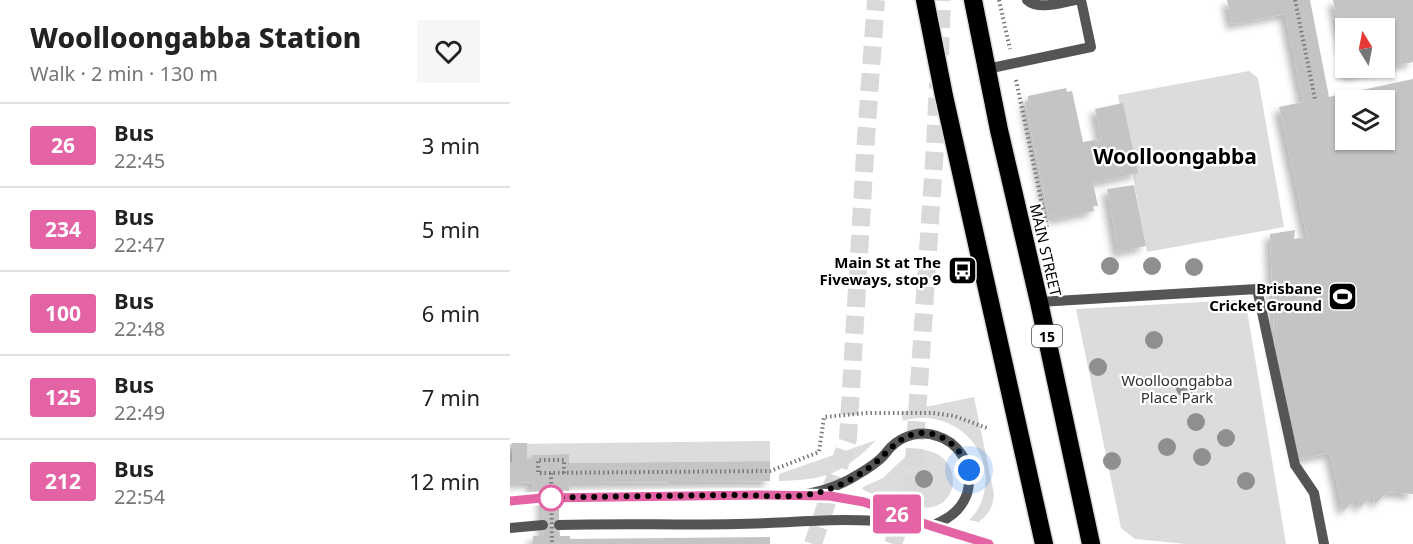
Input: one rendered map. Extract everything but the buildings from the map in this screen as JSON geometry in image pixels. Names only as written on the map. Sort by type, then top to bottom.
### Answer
[{"type":"highway","points":[[925,0],[944,96],[1044,544]]},
{"type":"highway","name":"MAIN STREET","points":[[973,0],[999,130],[1092,544]]},
{"type":"lane","points":[[1028,0],[1032,4],[1046,5],[1076,0]]},
{"type":"lane","points":[[987,69],[1091,47],[1081,0]]},
{"type":"lane","points":[[1039,302],[1257,289],[1295,465],[1314,493],[1324,544]]},
{"type":"lane","points":[[560,525],[856,520],[931,526],[956,513],[968,491],[969,470],[966,461],[953,444],[944,438],[923,433],[912,435],[892,445],[880,459],[846,482],[816,493],[797,496]]},
{"type":"lane","points":[[559,498],[830,496],[864,502],[990,544]]},
{"type":"lane","points":[[510,501],[542,498]]},
{"type":"lane","points":[[510,528],[543,525]]},
{"type":"path","points":[[999,0],[1010,48]]},
{"type":"path","points":[[1295,0],[1315,99]]},
{"type":"path","points":[[1015,72],[1047,228]]},
{"type":"path","points":[[564,473],[564,460],[538,460],[538,473],[564,473],[770,471],[819,452],[824,417],[867,413],[933,413],[954,416],[987,428]]},
{"type":"path","points":[[551,473],[552,544]]},
{"type":"green space","points":[[1249,71],[1258,78],[1284,227],[1147,252],[1118,95]]},
{"type":"green space","name":"Woolloongabba Place Park","points":[[1239,300],[1247,310],[1286,544],[1186,544],[1135,539],[1121,528],[1076,309]]},
{"type":"green space","points":[[974,397],[994,494],[990,510],[979,522],[969,520],[982,501],[985,470],[981,455],[973,442],[949,424],[934,419],[919,418],[903,421],[901,412]]},
{"type":"green space","points":[[876,440],[854,461],[832,473],[809,479],[779,481],[779,474]]},
{"type":"green space","points":[[770,441],[770,461],[569,463],[569,454],[533,455],[532,462],[510,462],[510,444]]},
{"type":"green space","points":[[923,450],[935,453],[950,467],[953,486],[943,502],[933,507],[918,507],[877,496],[862,489],[883,478],[909,453]]},
{"type":"tunnel","points":[[813,544],[848,439],[876,0]]},
{"type":"tunnel","points":[[940,55],[942,0]]},
{"type":"tunnel","points":[[893,544],[912,489],[938,83]]},
{"type":"bus line","name":"26","points":[[510,501],[542,498],[830,496],[864,502],[989,544]]},
{"type":"place","name":"Main St at The Fiveways, stop 9","points":[[962,271]]},
{"type":"place","name":"Brisbane Cricket Ground","points":[[1343,297]]},
{"type":"district","name":"Woolloongabba","points":[[1175,156]]},
{"type":"route","points":[[551,498],[797,496],[816,493],[846,482],[880,459],[892,445],[912,435],[923,433],[944,438],[953,444],[966,461],[969,470]]}]
